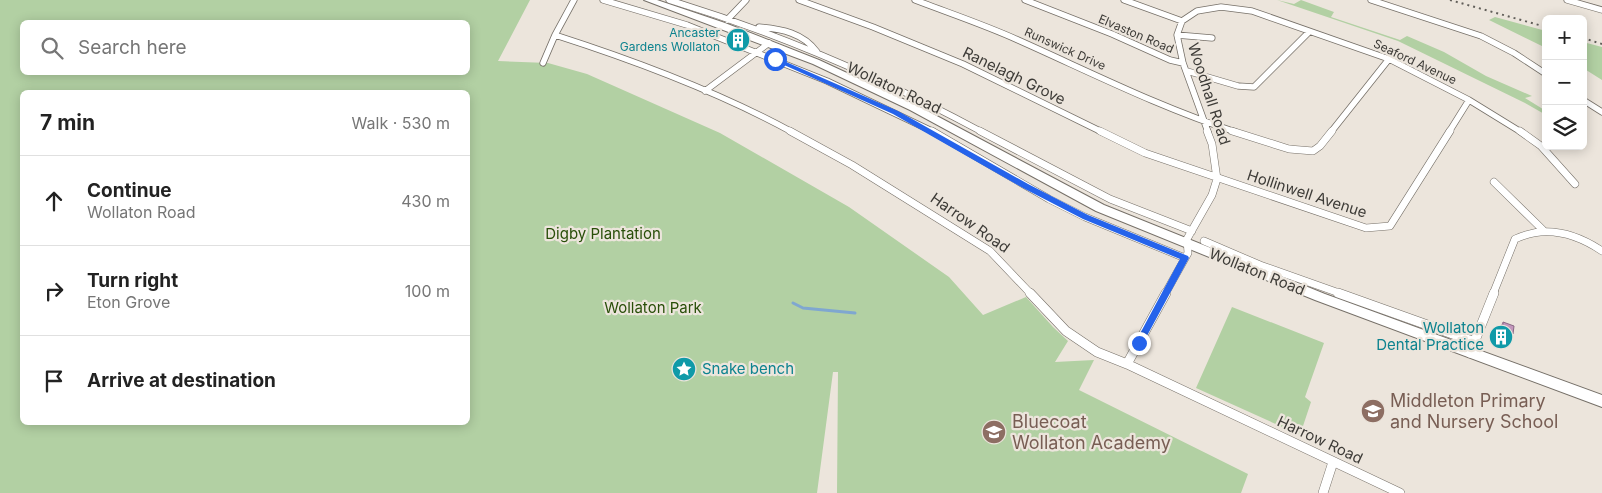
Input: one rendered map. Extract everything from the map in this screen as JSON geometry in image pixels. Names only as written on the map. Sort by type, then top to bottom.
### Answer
[{"type":"main road","name":"Wollaton Road","points":[[648,0],[725,22],[769,43],[816,62],[914,108],[1084,200],[1190,238],[1320,297],[1473,348],[1602,401]]},
{"type":"street","points":[[543,63],[555,35],[574,0]]},
{"type":"street","name":"Wollaton Road","points":[[603,0],[664,17],[758,52],[896,112],[1026,186],[1085,217],[1185,258]]},
{"type":"street","name":"Wollaton Road","points":[[669,0],[725,22],[752,27],[817,53],[937,109],[1094,192],[1151,217],[1190,238]]},
{"type":"street","points":[[725,22],[746,0]]},
{"type":"street","name":"Ranelagh Grove","points":[[799,0],[873,27],[963,64],[1137,149],[1217,179]]},
{"type":"street","name":"Runswick Drive","points":[[915,0],[1016,39],[1142,97],[1204,122],[1289,149],[1313,152],[1320,146],[1389,59]]},
{"type":"street","name":"Elvaston Road","points":[[1025,0],[1183,64]]},
{"type":"street","points":[[1124,0],[1182,22],[1197,11],[1221,7]]},
{"type":"street","points":[[1215,0],[1221,7]]},
{"type":"street","points":[[1371,0],[1481,36],[1514,53],[1542,71]]},
{"type":"street","points":[[1567,0],[1602,10]]},
{"type":"street","name":"Seaford Avenue","points":[[1221,7],[1252,11],[1389,59],[1469,100],[1507,122],[1541,146],[1576,184]]},
{"type":"street","name":"Woodhall Road","points":[[1127,364],[1189,250],[1190,238],[1212,195],[1217,179],[1214,152],[1183,64],[1177,35],[1182,22]]},
{"type":"street","points":[[1187,71],[1238,86],[1254,87],[1309,32]]},
{"type":"street","name":"Harrow Road","points":[[555,35],[618,55],[705,90],[786,129],[852,165],[990,251],[1066,331],[1097,352],[1127,364],[1400,493]]},
{"type":"street","name":"Woodhall Road","points":[[1177,35],[1212,38]]},
{"type":"street","points":[[705,90],[769,43]]},
{"type":"street","name":"Hollinwell Avenue","points":[[1217,179],[1366,228],[1390,226],[1469,100]]},
{"type":"street","points":[[1587,103],[1602,112]]},
{"type":"street","points":[[1494,182],[1543,230]]},
{"type":"street","points":[[1473,348],[1515,239],[1525,233],[1543,230],[1577,238],[1602,251]]},
{"type":"street","name":"Wollaton Road","points":[[1204,241],[1260,265],[1473,348]]},
{"type":"street","points":[[1323,493],[1333,462]]},
{"type":"green space","name":"Wollaton Park","points":[[0,0],[530,0],[498,61],[548,63],[587,74],[720,133],[849,207],[949,277],[983,315],[1026,297],[1068,341],[1055,362],[1094,360],[1079,390],[1248,474],[1241,493],[837,493],[838,372],[833,372],[817,493],[0,493]]},
{"type":"green space","points":[[1277,0],[1294,4],[1301,0],[1334,12],[1331,17],[1400,40],[1407,36],[1444,52],[1486,76],[1532,96],[1525,98],[1542,109],[1542,113],[1525,103],[1398,41]]},
{"type":"green space","points":[[1495,17],[1542,30],[1542,46],[1489,20]]},
{"type":"green space","points":[[1587,43],[1602,47],[1602,80],[1587,71]]},
{"type":"green space","points":[[1232,307],[1324,343],[1305,397],[1311,402],[1300,435],[1196,388]]},
{"type":"building","points":[[1503,322],[1514,326],[1513,334],[1503,331]]},
{"type":"waterway","points":[[793,303],[803,308],[855,313]]},
{"type":"railway","points":[[1450,0],[1542,26]]},
{"type":"railway","points":[[1587,39],[1602,44]]},
{"type":"place","name":"Ancaster Gardens Wollaton","points":[[738,40]]},
{"type":"place","name":"Wollaton Dental Practice","points":[[1501,337]]},
{"type":"place","name":"Snake bench","points":[[684,369]]},
{"type":"place","name":"Middleton Primary and Nursery School","points":[[1373,411]]},
{"type":"place","name":"Bluecoat Wollaton Academy","points":[[994,432]]},
{"type":"route","points":[[775,59],[896,112],[1049,199],[1085,217],[1185,258],[1139,343]]},
{"type":"park label","name":"Digby Plantation","points":[[603,234]]}]
